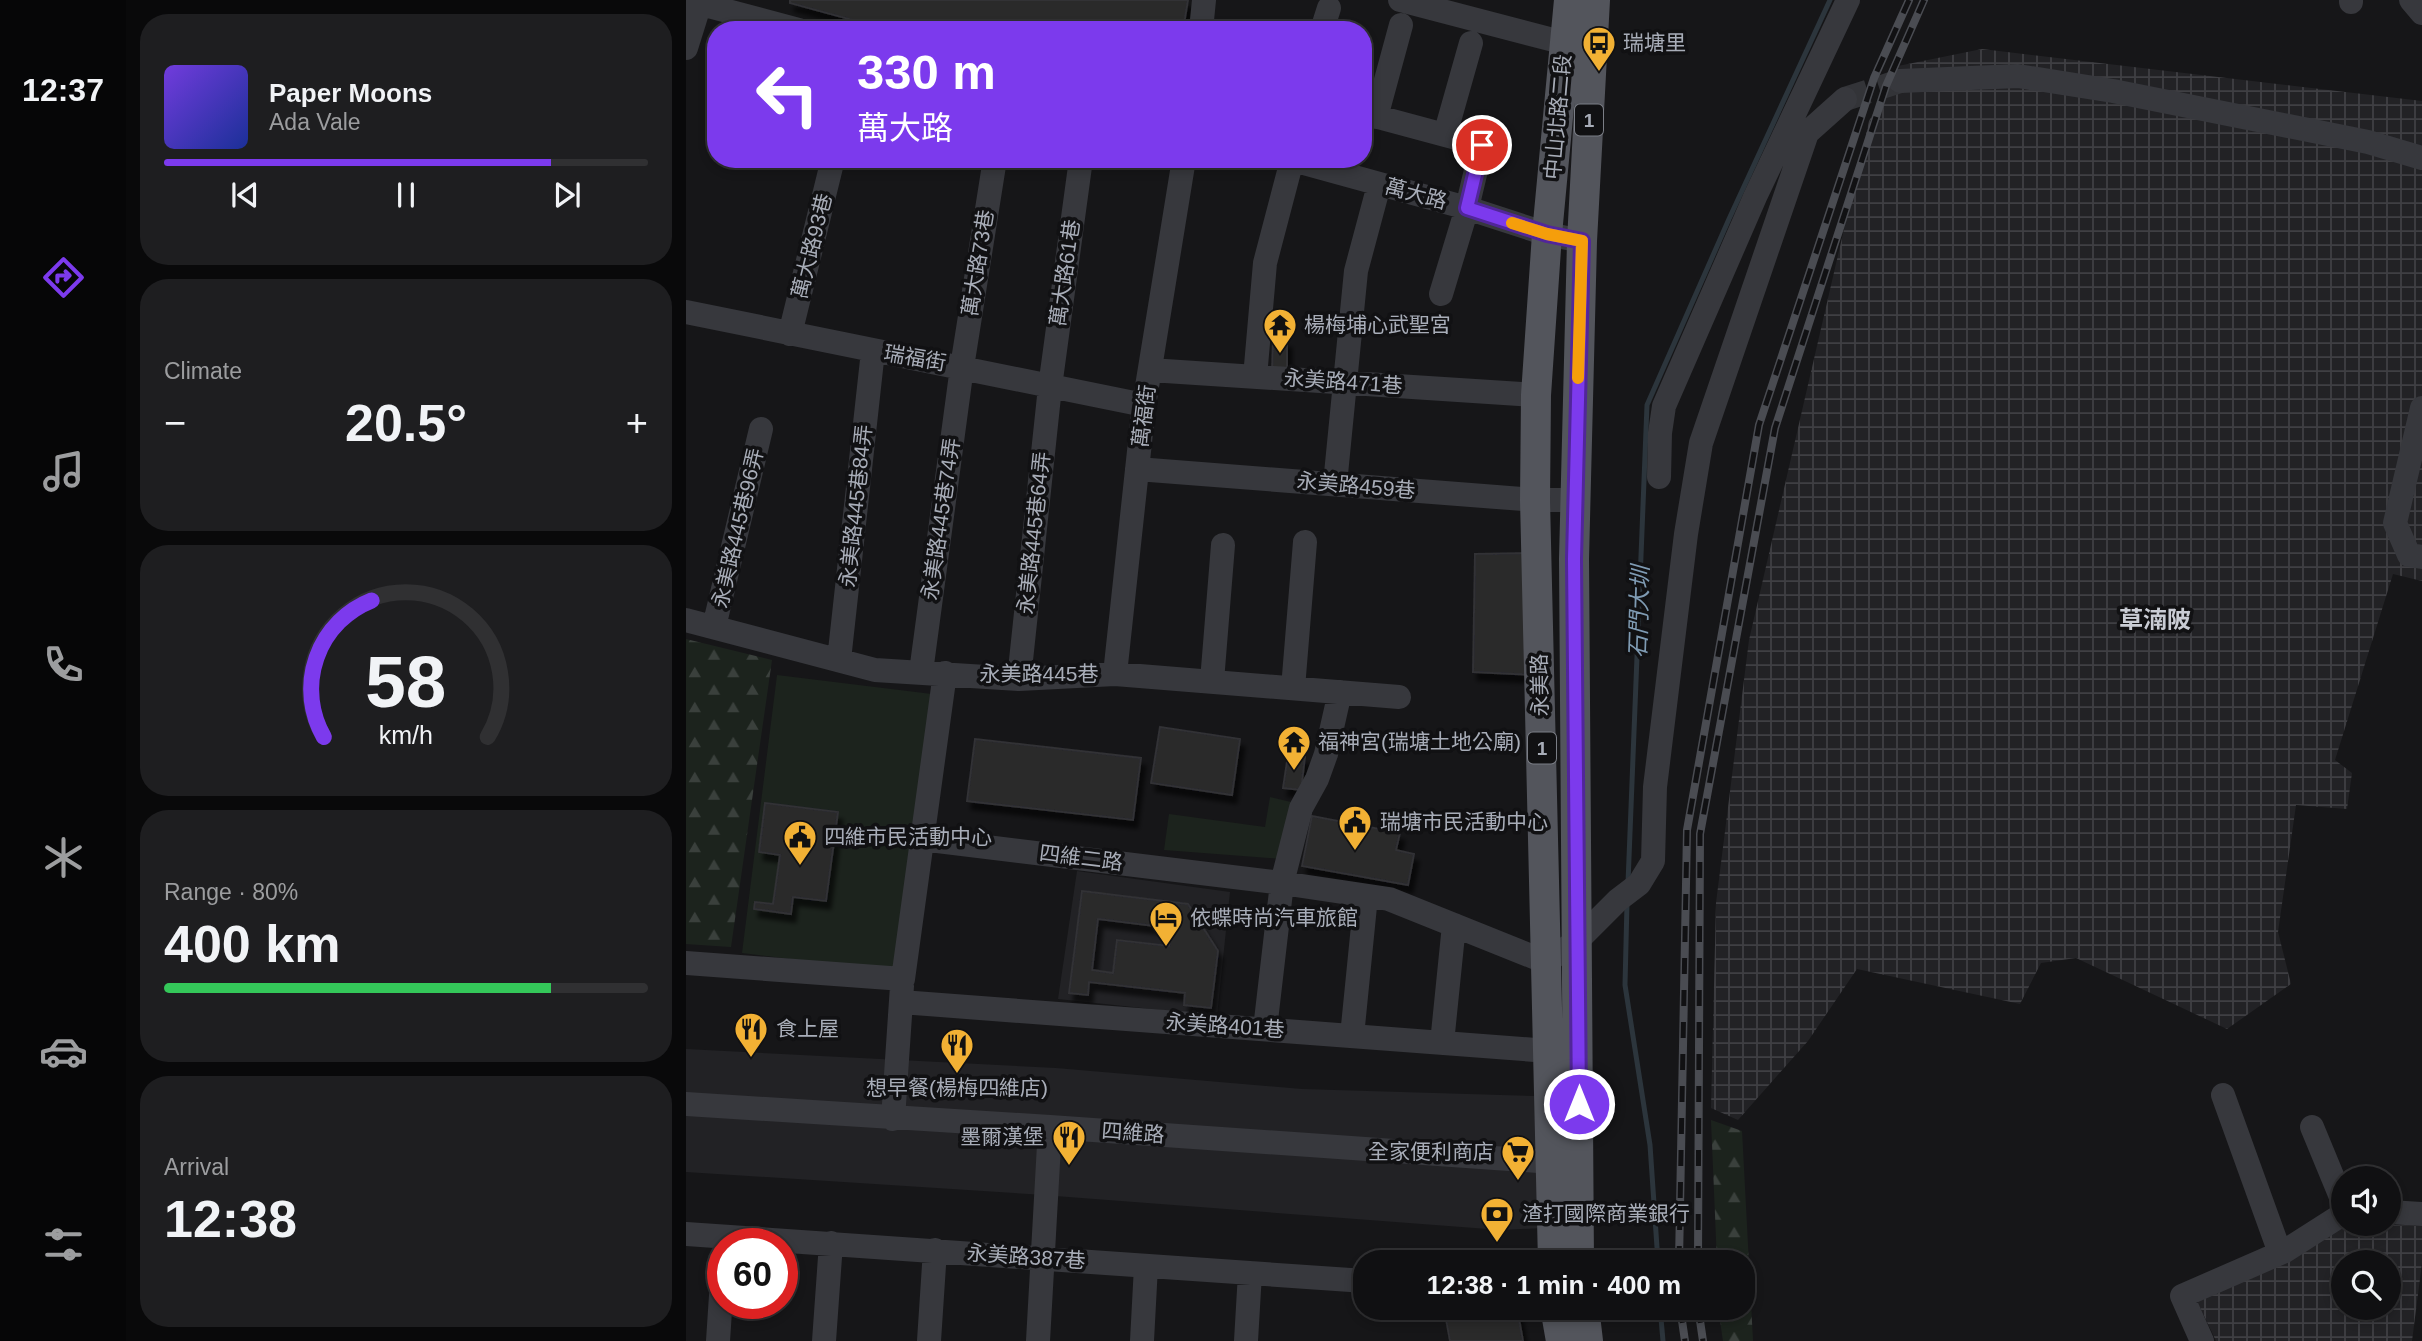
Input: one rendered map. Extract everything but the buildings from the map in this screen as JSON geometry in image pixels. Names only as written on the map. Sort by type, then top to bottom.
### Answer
[{"type":"main road","name":"中山北路二段","points":[[1547,234],[1569,0]]},
{"type":"main road","name":"中山北路二段","points":[[1582,241],[1595,0]]},
{"type":"main road","name":"永美路","points":[[1547,234],[1536,395],[1535,500],[1546,962],[1549,1051],[1577,1250]]},
{"type":"main road","name":"永美路","points":[[1554,1250],[1565,1160],[1578,940],[1574,559],[1582,241]]},
{"type":"main road","points":[[1557,1320],[1561,1341]]},
{"type":"main road","points":[[1586,1320],[1588,1341]]},
{"type":"street","points":[[1201,21],[1204,0]]},
{"type":"street","points":[[1400,0],[1448,7],[1565,43]]},
{"type":"street","points":[[1659,477],[1664,406],[1755,197],[1848,0]]},
{"type":"street","points":[[2411,0],[2422,13]]},
{"type":"street","points":[[686,48],[696,1],[767,21]]},
{"type":"street","points":[[1372,107],[1401,25]]},
{"type":"street","points":[[1446,135],[1471,43]]},
{"type":"street","points":[[1900,81],[2018,76],[2113,91],[2368,142],[2422,158]]},
{"type":"street","points":[[1546,962],[1578,940],[1626,893],[1639,884],[1653,861],[1655,787],[1686,534],[1701,443],[1807,133],[1845,99]]},
{"type":"street","points":[[1372,116],[1482,145],[1467,208],[1441,294]]},
{"type":"street","name":"萬大路93巷","points":[[790,334],[831,168]]},
{"type":"street","name":"萬大路73巷","points":[[962,367],[994,168]]},
{"type":"street","name":"萬大路61巷","points":[[1050,387],[1080,168]]},
{"type":"street","name":"萬福街","points":[[1115,674],[1144,405],[1183,168]]},
{"type":"street","points":[[1255,377],[1265,263],[1289,168]]},
{"type":"street","name":"萬大路","points":[[1319,168],[1467,208],[1547,234],[1582,241]]},
{"type":"street","points":[[1335,484],[1356,271],[1379,185]]},
{"type":"street","name":"瑞福街","points":[[686,312],[1144,405]]},
{"type":"street","name":"永美路445巷84弄","points":[[839,660],[873,351]]},
{"type":"street","name":"永美路445巷74弄","points":[[921,839],[933,672],[962,367]]},
{"type":"street","name":"永美路471巷","points":[[1150,370],[1536,395]]},
{"type":"street","name":"永美路445巷64弄","points":[[1019,678],[1050,387]]},
{"type":"street","points":[[2422,408],[2395,523],[2409,555],[2422,557]]},
{"type":"street","name":"永美路445巷96弄","points":[[714,627],[761,429]]},
{"type":"street","name":"永美路459巷","points":[[1138,469],[1535,500],[1575,500]]},
{"type":"street","points":[[1293,688],[1305,542]]},
{"type":"street","points":[[1212,681],[1223,545]]},
{"type":"street","name":"永美路445巷","points":[[686,620],[875,670],[1019,678],[1115,674],[1399,697]]},
{"type":"street","points":[[1265,1030],[1282,883],[1301,808],[1317,779],[1326,754],[1340,692]]},
{"type":"street","points":[[893,1119],[902,990],[921,839]]},
{"type":"street","name":"四維二路","points":[[921,839],[1282,883],[1389,900],[1546,962]]},
{"type":"street","points":[[1352,1036],[1366,897]]},
{"type":"street","points":[[1442,1043],[1454,925]]},
{"type":"street","points":[[686,964],[902,990]]},
{"type":"street","name":"永美路401巷","points":[[902,990],[1265,1030],[1549,1051]]},
{"type":"street","points":[[2223,1095],[2280,1253]]},
{"type":"street","name":"四維路","points":[[686,1104],[1565,1160]]},
{"type":"street","points":[[1038,1341],[1051,1127]]},
{"type":"street","points":[[2312,1128],[2331,1173]]},
{"type":"street","points":[[2401,1213],[2422,1214]]},
{"type":"street","points":[[2202,1341],[2182,1296],[2280,1253],[2331,1221]]},
{"type":"street","name":"永美路387巷","points":[[686,1234],[707,1237]]},
{"type":"street","name":"永美路387巷","points":[[798,1242],[1353,1280]]},
{"type":"street","points":[[824,1341],[831,1243]]},
{"type":"street","points":[[929,1341],[935,1251]]},
{"type":"street","points":[[1142,1341],[1146,1266]]},
{"type":"street","points":[[1246,1341],[1250,1273]]},
{"type":"street","points":[[718,1341],[719,1319]]},
{"type":"shaded area","points":[[1982,49],[2422,101],[2422,581],[2393,574],[2335,760],[2352,773],[2347,809],[2296,805],[2278,932],[2291,984],[2227,1029],[2076,958],[2041,963],[2020,1004],[1857,969],[1808,1041],[1738,1120],[1711,1108],[1716,903],[1749,640],[1869,121],[1898,66]]},
{"type":"shaded area","points":[[1077,871],[1230,892],[1217,1016],[1058,999]]},
{"type":"shaded area","points":[[686,1049],[1056,1068],[1302,1089],[1535,1096],[1543,1228],[1501,1230],[1029,1194],[686,1172]]},
{"type":"shaded area","points":[[2401,1225],[2422,1226],[2422,1263],[2412,1341],[2216,1341],[2197,1301],[2331,1234],[2331,1236],[2401,1236]]},
{"type":"green space","points":[[686,639],[772,660],[731,947],[686,944]]},
{"type":"green space","points":[[777,675],[932,694],[897,972],[742,953]]},
{"type":"green space","points":[[1270,797],[1291,802],[1283,859],[1164,850],[1169,814],[1265,827]]},
{"type":"green space","points":[[1711,1120],[1742,1131],[1748,1250],[1716,1250]]},
{"type":"green space","points":[[1720,1320],[1752,1320],[1753,1341],[1723,1341]]},
{"type":"waterway","name":"石門大圳","points":[[1628,883],[1647,405],[1830,0]]},
{"type":"waterway","name":"石門大圳","points":[[1627,903],[1625,985],[1650,1145],[1657,1250]]},
{"type":"waterway","name":"石門大圳","points":[[1661,1320],[1663,1341]]},
{"type":"tunnel","points":[[1845,99],[1900,81]]},
{"type":"railway","points":[[1679,1250],[1687,830],[1759,425],[1874,78],[1909,0]]},
{"type":"railway","points":[[1698,1250],[1700,834],[1775,428],[1886,86],[1924,0]]},
{"type":"railway","points":[[1682,1320],[1685,1341]]},
{"type":"railway","points":[[1700,1320],[1703,1341]]},
{"type":"slow traffic","points":[[1512,223],[1582,241],[1578,378]]},
{"type":"place","name":"瑞塘里","points":[[1599,73]]},
{"type":"place","name":"楊梅埔心武聖宮","points":[[1280,355]]},
{"type":"place","name":"福神宮(瑞塘土地公廟)","points":[[1294,772]]},
{"type":"place","name":"瑞塘市民活動中心","points":[[1355,852]]},
{"type":"place","name":"四維市民活動中心","points":[[800,867]]},
{"type":"place","name":"依蝶時尚汽車旅館","points":[[1166,948]]},
{"type":"place","name":"食上屋","points":[[751,1059]]},
{"type":"place","name":"想早餐(楊梅四維店)","points":[[957,1075]]},
{"type":"place","name":"墨爾漢堡","points":[[1069,1167]]},
{"type":"place","name":"全家便利商店","points":[[1518,1182]]},
{"type":"place","name":"渣打國際商業銀行","points":[[1497,1244]]},
{"type":"district","name":"草湳陂","points":[[2155,620]]},
{"type":"route","points":[[1482,145],[1467,208],[1547,234],[1582,241],[1574,559],[1579,1104]]}]
